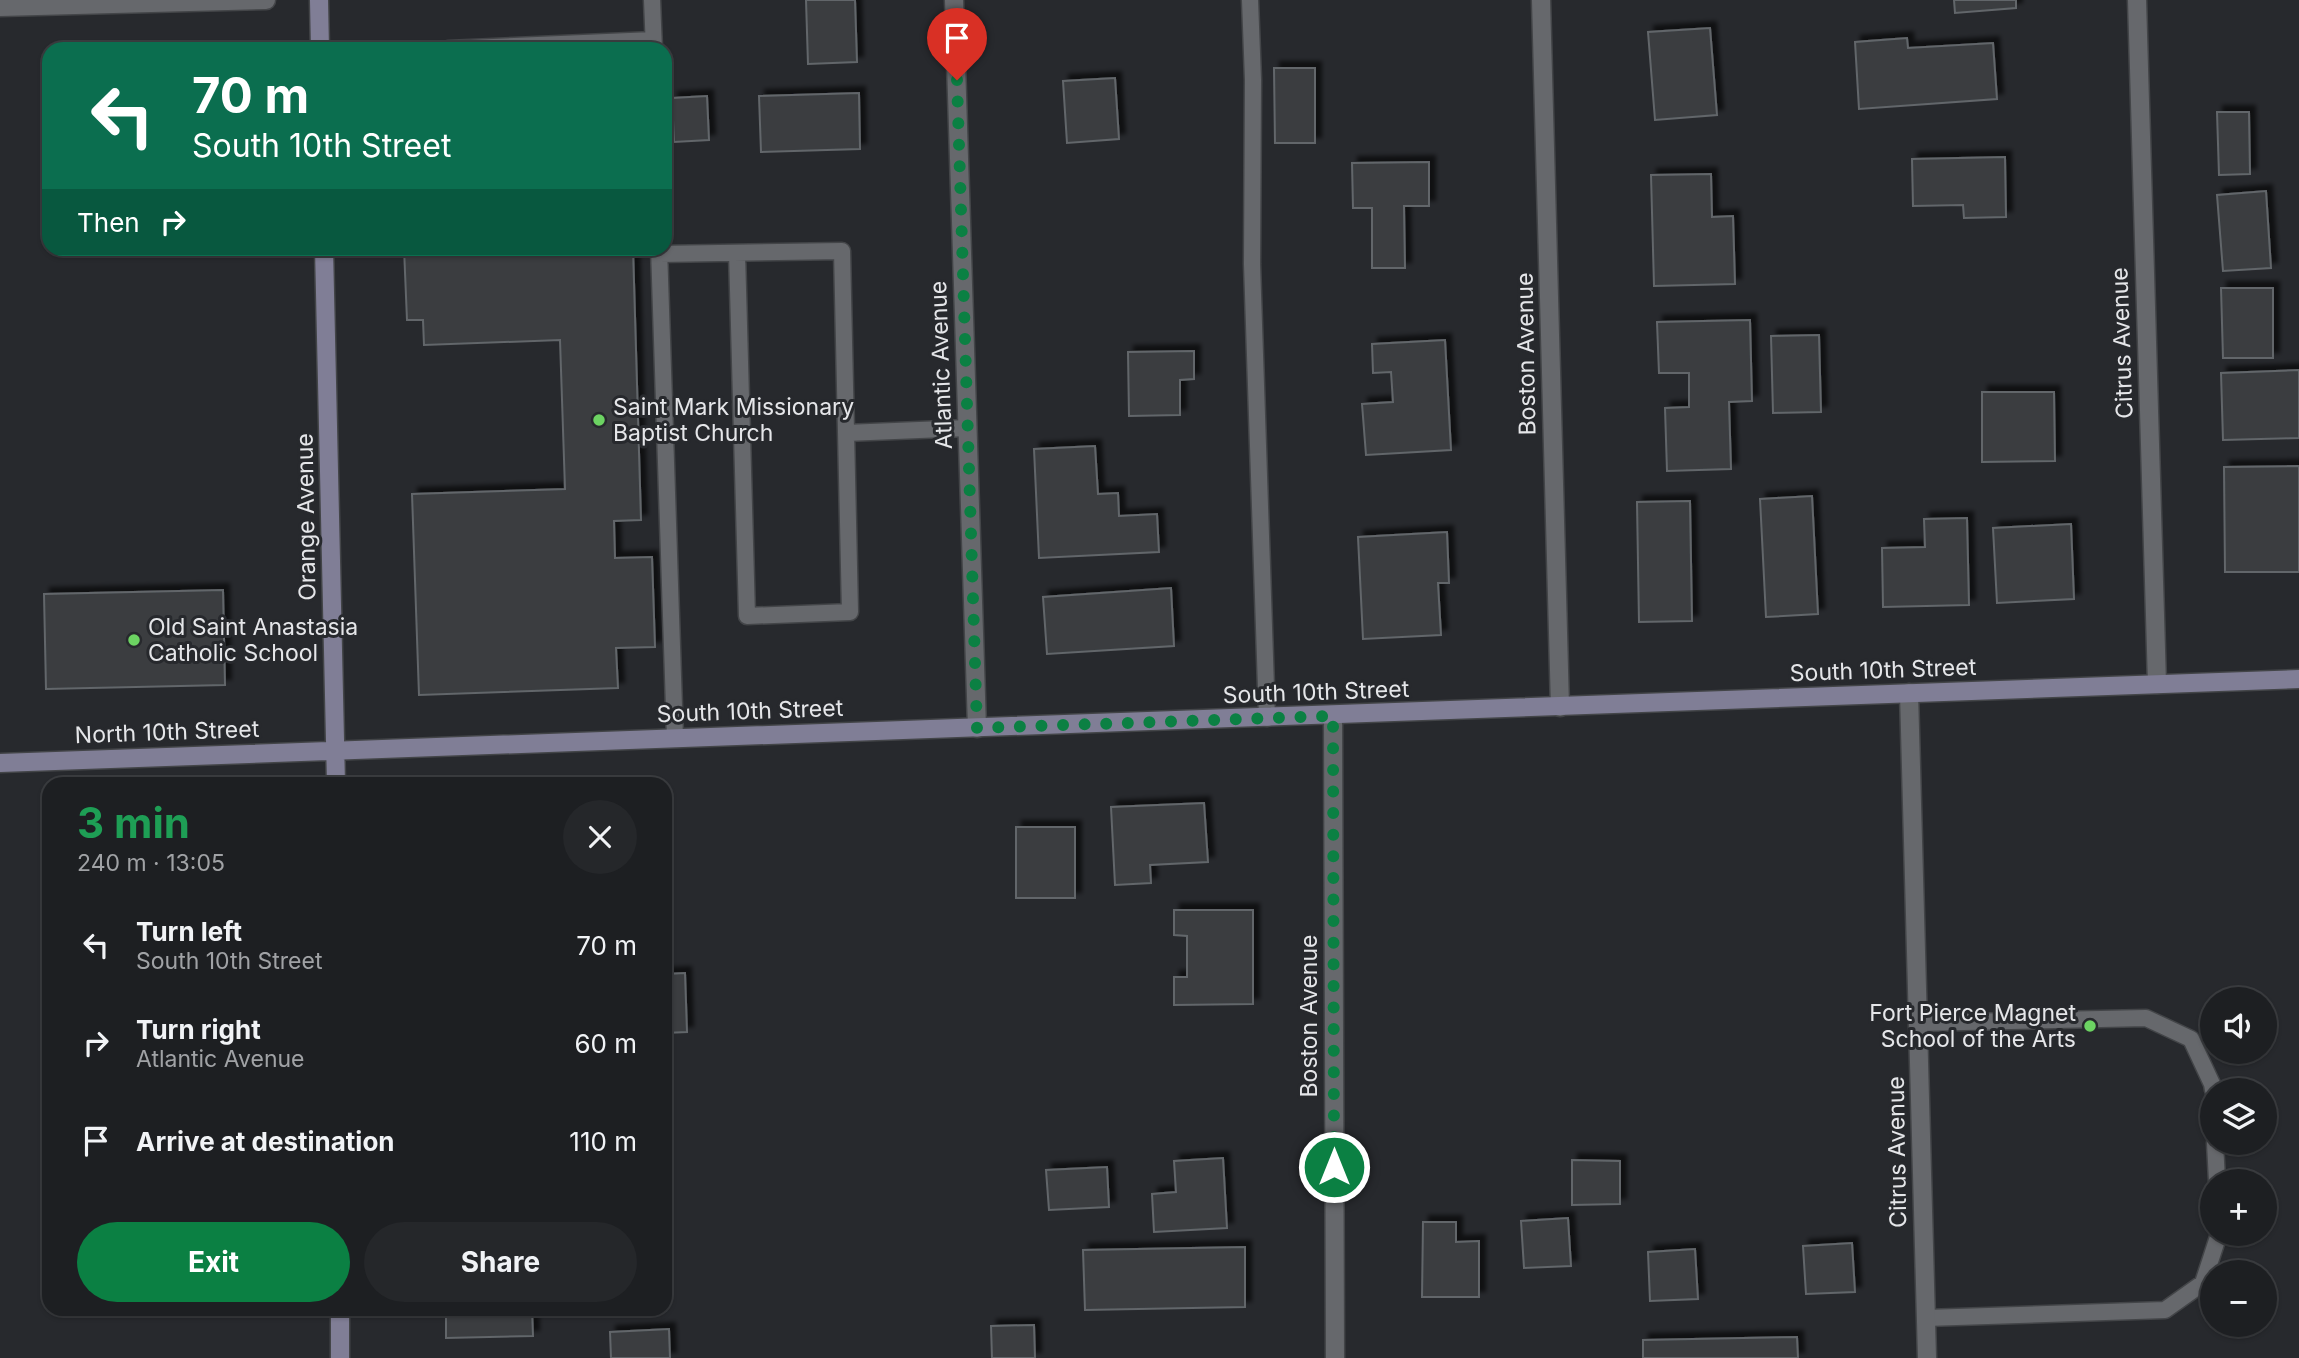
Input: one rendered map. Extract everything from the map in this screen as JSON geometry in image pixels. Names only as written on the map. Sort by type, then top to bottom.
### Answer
[{"type":"street","points":[[0,7],[266,0]]},
{"type":"street","points":[[319,0],[320,42]]},
{"type":"street","name":"Atlantic Avenue","points":[[954,0],[977,728]]},
{"type":"street","name":"Boston Avenue","points":[[1541,0],[1560,707]]},
{"type":"street","name":"Citrus Avenue","points":[[2137,0],[2157,684]]},
{"type":"street","name":"Orange Avenue","points":[[324,256],[336,777]]},
{"type":"street","name":"South 10th Street","points":[[335,750],[2299,679]]},
{"type":"street","name":"Citrus Avenue","points":[[1909,693],[1927,1358]]},
{"type":"street","name":"Boston Avenue","points":[[1333,716],[1335,1358]]},
{"type":"street","name":"North 10th Street","points":[[0,763],[335,750]]},
{"type":"street","points":[[340,1316],[340,1358]]},
{"type":"lane","points":[[652,0],[654,42]]},
{"type":"lane","points":[[1250,0],[1253,80],[1252,264],[1267,718]]},
{"type":"lane","points":[[672,251],[842,251],[850,612],[747,617],[737,253]]},
{"type":"lane","points":[[659,256],[675,738]]},
{"type":"lane","points":[[846,433],[968,428]]},
{"type":"lane","points":[[1918,1023],[2147,1018],[2191,1039],[2209,1078]]},
{"type":"lane","points":[[1926,1318],[2165,1310],[2203,1283],[2215,1246]]},
{"type":"building","points":[[806,0],[855,0],[857,62],[808,64]]},
{"type":"building","points":[[1954,0],[2016,0],[2016,8],[1955,13]]},
{"type":"building","points":[[1710,28],[1717,115],[1655,120],[1648,32]]},
{"type":"building","points":[[1907,38],[1908,48],[1993,43],[1997,99],[1859,109],[1855,42]]},
{"type":"building","points":[[1274,68],[1315,68],[1315,143],[1275,143]]},
{"type":"building","points":[[1115,78],[1119,139],[1067,143],[1063,81]]},
{"type":"building","points":[[859,93],[860,149],[761,152],[759,96]]},
{"type":"building","points":[[707,96],[709,140],[674,142],[672,98]]},
{"type":"building","points":[[2217,112],[2249,112],[2250,174],[2219,175]]},
{"type":"building","points":[[2005,157],[2006,217],[1964,218],[1963,205],[1913,206],[1912,159]]},
{"type":"building","points":[[1429,162],[1429,206],[1404,206],[1405,268],[1372,268],[1372,208],[1353,208],[1352,163]]},
{"type":"building","points":[[1711,174],[1712,217],[1733,216],[1735,284],[1654,286],[1651,175]]},
{"type":"building","points":[[2266,191],[2271,268],[2223,271],[2217,195]]},
{"type":"building","name":"Saint Mark Missionary Baptist Church","points":[[404,256],[633,256],[641,520],[614,521],[615,558],[652,557],[655,647],[616,648],[618,688],[419,695],[412,494],[565,489],[560,340],[424,345],[423,320],[407,320]]},
{"type":"building","points":[[2221,288],[2273,288],[2273,358],[2223,358]]},
{"type":"building","points":[[1750,320],[1752,401],[1729,402],[1731,469],[1667,471],[1665,408],[1689,407],[1689,373],[1659,373],[1657,322]]},
{"type":"building","points":[[1819,335],[1821,412],[1773,413],[1771,336]]},
{"type":"building","points":[[1445,340],[1451,450],[1366,455],[1362,404],[1393,402],[1391,372],[1373,373],[1372,344]]},
{"type":"building","points":[[1194,351],[1194,379],[1180,380],[1180,415],[1129,416],[1128,352]]},
{"type":"building","points":[[2299,370],[2299,438],[2223,440],[2221,373]]},
{"type":"building","points":[[1982,392],[2054,392],[2055,461],[1982,462]]},
{"type":"building","points":[[1095,446],[1098,494],[1118,493],[1119,516],[1157,514],[1159,552],[1039,558],[1034,449]]},
{"type":"building","points":[[2299,466],[2299,572],[2225,572],[2224,467]]},
{"type":"building","points":[[1812,496],[1818,614],[1766,617],[1760,499]]},
{"type":"building","points":[[1690,501],[1692,621],[1639,622],[1637,502]]},
{"type":"building","points":[[1967,518],[1969,605],[1883,607],[1882,548],[1925,547],[1924,519]]},
{"type":"building","points":[[2071,524],[2074,599],[1997,603],[1993,528]]},
{"type":"building","points":[[1447,532],[1449,583],[1438,583],[1441,635],[1363,639],[1358,537]]},
{"type":"building","points":[[1171,588],[1174,646],[1047,654],[1043,597]]},
{"type":"building","name":"Old Saint Anastasia Catholic School","points":[[223,590],[225,685],[46,689],[44,594]]},
{"type":"building","points":[[1204,803],[1208,862],[1150,865],[1151,883],[1115,885],[1111,807]]},
{"type":"building","points":[[1016,827],[1075,827],[1075,898],[1016,898]]},
{"type":"building","points":[[1174,910],[1253,910],[1253,1004],[1174,1005],[1174,977],[1187,977],[1187,936],[1174,935]]},
{"type":"building","points":[[685,973],[687,1032],[672,1033],[672,974]]},
{"type":"building","points":[[1223,1158],[1227,1228],[1154,1232],[1152,1194],[1176,1192],[1174,1161]]},
{"type":"building","points":[[1572,1160],[1620,1161],[1620,1204],[1572,1205]]},
{"type":"building","points":[[1107,1167],[1109,1207],[1049,1210],[1046,1170]]},
{"type":"building","points":[[1568,1218],[1571,1266],[1524,1268],[1521,1221]]},
{"type":"building","points":[[1423,1222],[1456,1222],[1456,1242],[1479,1241],[1479,1297],[1422,1297]]},
{"type":"building","points":[[1852,1243],[1855,1292],[1806,1294],[1803,1246]]},
{"type":"building","points":[[1245,1247],[1245,1307],[1085,1310],[1083,1250]]},
{"type":"building","points":[[1695,1249],[1698,1299],[1650,1301],[1648,1252]]},
{"type":"building","points":[[446,1316],[532,1316],[533,1336],[446,1338]]},
{"type":"building","points":[[1034,1325],[1035,1358],[992,1358],[991,1326]]},
{"type":"building","points":[[669,1329],[670,1358],[611,1358],[610,1332]]},
{"type":"building","points":[[1797,1337],[1798,1358],[1643,1358],[1643,1340]]},
{"type":"place","name":"Saint Mark Missionary Baptist Church","points":[[599,420]]},
{"type":"place","name":"Old Saint Anastasia Catholic School","points":[[134,640]]},
{"type":"place","name":"Fort Pierce Magnet School of the Arts","points":[[2090,1026]]},
{"type":"route","points":[[957,80],[977,728],[1333,716],[1334,1167]]}]
